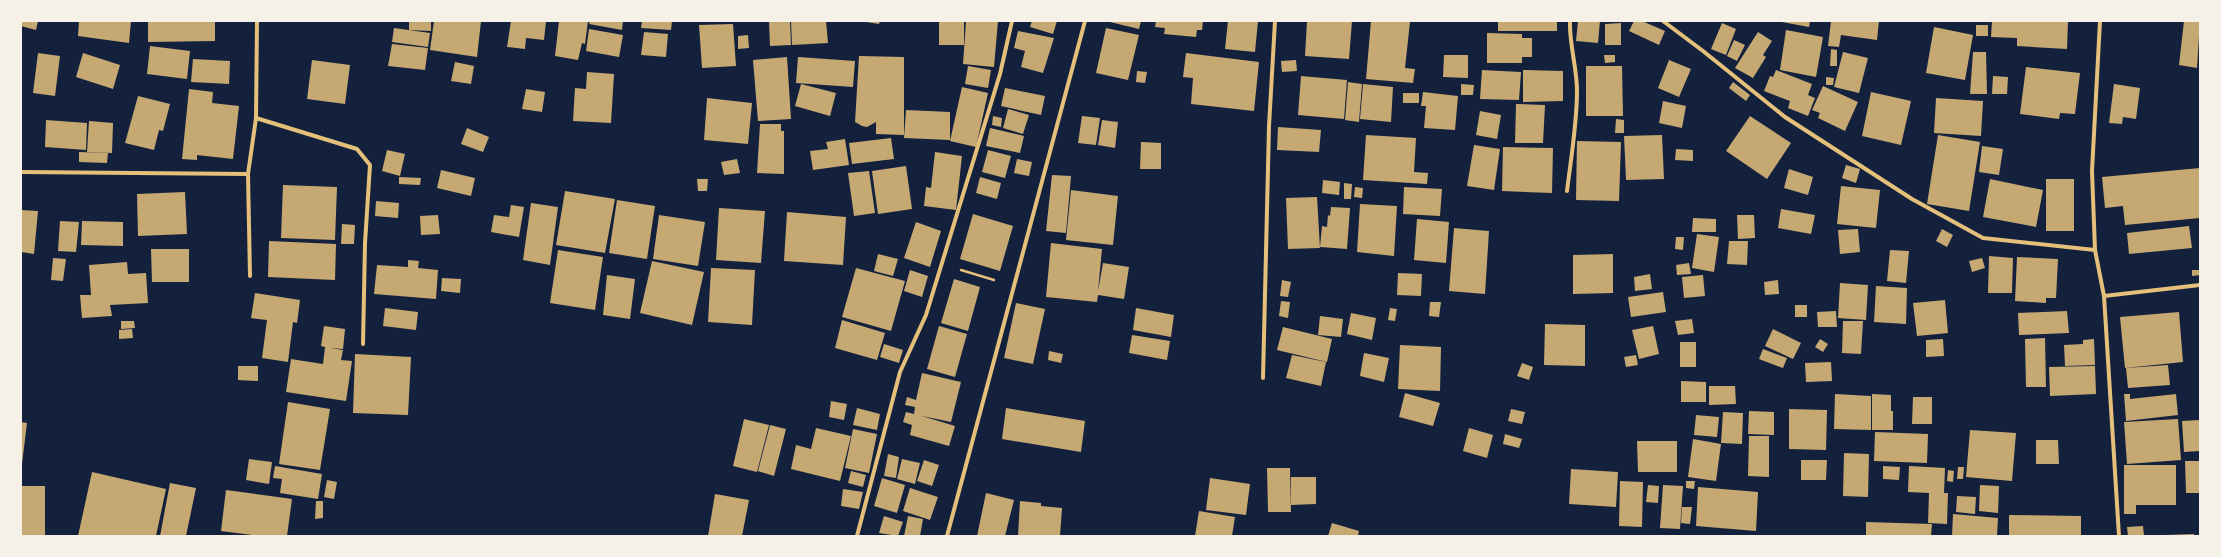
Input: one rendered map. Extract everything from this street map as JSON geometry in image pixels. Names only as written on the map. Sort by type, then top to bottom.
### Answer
[{"type":"street","points":[[250,276],[248,174],[256,118],[257,21]]},
{"type":"street","points":[[857,536],[900,372],[926,315],[942,265],[1000,74],[1012,21]]},
{"type":"street","points":[[947,536],[1085,21]]},
{"type":"street","points":[[1263,378],[1269,126],[1275,21]]},
{"type":"street","points":[[1567,191],[1577,91],[1575,60],[1570,35],[1570,21]]},
{"type":"street","points":[[1663,21],[1786,117],[1912,199],[1983,238],[2095,250]]},
{"type":"street","points":[[2100,21],[2092,171],[2095,250],[2104,296],[2119,536]]},
{"type":"street","points":[[256,118],[358,149],[370,165],[365,243],[363,344]]},
{"type":"street","points":[[21,172],[248,174]]},
{"type":"street","points":[[2104,296],[2200,285]]},
{"type":"path","points":[[942,265],[1014,286]]},
{"type":"building","points":[[21,21],[38,21],[36,30],[21,26]]},
{"type":"building","points":[[79,21],[131,21],[129,43],[78,36]]},
{"type":"building","points":[[148,21],[215,21],[215,41],[148,42]]},
{"type":"building","points":[[409,21],[431,21],[431,31],[409,30]]},
{"type":"building","points":[[434,21],[481,21],[477,57],[430,50]]},
{"type":"building","points":[[511,21],[546,21],[544,40],[526,38],[525,49],[507,47]]},
{"type":"building","points":[[559,21],[588,21],[585,44],[582,43],[578,60],[555,56]]},
{"type":"building","points":[[590,21],[623,21],[622,30],[589,24]]},
{"type":"building","points":[[642,21],[672,21],[671,30],[641,28]]},
{"type":"building","points":[[769,21],[790,21],[791,45],[770,46]]},
{"type":"building","points":[[791,21],[826,21],[828,43],[792,45]]},
{"type":"building","points":[[860,21],[880,21],[879,24]]},
{"type":"building","points":[[939,21],[964,21],[964,45],[939,45]]},
{"type":"building","points":[[966,21],[998,21],[994,67],[963,64]]},
{"type":"building","points":[[1032,21],[1057,21],[1053,34],[1030,27]]},
{"type":"building","points":[[1106,21],[1141,21],[1139,29]]},
{"type":"building","points":[[1156,21],[1203,21],[1202,30],[1197,30],[1196,37],[1164,34],[1165,28],[1155,27]]},
{"type":"building","points":[[1228,21],[1258,21],[1255,52],[1225,49]]},
{"type":"building","points":[[1307,21],[1352,21],[1349,59],[1305,56]]},
{"type":"building","points":[[1371,21],[1410,22],[1405,68],[1415,69],[1413,83],[1366,79]]},
{"type":"building","points":[[1498,21],[1557,21],[1557,31],[1498,31]]},
{"type":"building","points":[[1578,21],[1600,21],[1598,43],[1576,41]]},
{"type":"building","points":[[1634,21],[1642,21],[1665,31],[1659,45],[1629,31]]},
{"type":"building","points":[[1776,21],[1810,21],[1809,27]]},
{"type":"building","points":[[1831,21],[1879,21],[1877,40],[1841,35],[1839,47],[1828,46]]},
{"type":"building","points":[[1992,21],[2068,21],[2067,49],[2017,46],[2017,38],[1991,37]]},
{"type":"building","points":[[2184,21],[2200,21],[2197,68],[2179,65]]},
{"type":"building","points":[[1621,23],[1621,45],[1605,45],[1605,24]]},
{"type":"building","points":[[1722,23],[1736,29],[1726,55],[1711,49]]},
{"type":"building","points":[[733,24],[736,66],[702,68],[699,25]]},
{"type":"building","points":[[1976,25],[1988,25],[1988,36],[1976,36]]},
{"type":"building","points":[[1934,27],[1973,35],[1965,80],[1926,73]]},
{"type":"building","points":[[394,28],[430,33],[428,47],[392,42]]},
{"type":"building","points":[[1106,28],[1139,35],[1128,80],[1096,73]]},
{"type":"building","points":[[589,29],[623,35],[619,57],[586,51]]},
{"type":"building","points":[[1786,30],[1823,37],[1816,77],[1780,70]]},
{"type":"building","points":[[1018,31],[1054,38],[1043,73],[1021,67],[1025,51],[1014,48]]},
{"type":"building","points":[[644,32],[668,34],[666,57],[641,55]]},
{"type":"building","points":[[1758,32],[1772,41],[1763,55],[1766,57],[1753,78],[1735,68]]},
{"type":"building","points":[[1487,33],[1522,34],[1522,38],[1532,38],[1532,57],[1522,57],[1522,63],[1487,63]]},
{"type":"building","points":[[748,35],[749,48],[738,49],[738,36]]},
{"type":"building","points":[[1734,40],[1745,45],[1737,61],[1727,56]]},
{"type":"building","points":[[392,44],[428,48],[425,70],[388,66]]},
{"type":"building","points":[[150,46],[190,51],[187,79],[147,74]]},
{"type":"building","points":[[1831,49],[1837,50],[1837,66],[1830,66]]},
{"type":"building","points":[[1843,52],[1868,58],[1859,93],[1834,87]]},
{"type":"building","points":[[1973,52],[1986,52],[1987,94],[1970,94]]},
{"type":"building","points":[[38,53],[60,56],[55,96],[33,93]]},
{"type":"building","points":[[83,53],[120,65],[113,89],[76,77]]},
{"type":"building","points":[[1186,53],[1259,62],[1254,111],[1191,104],[1193,78],[1183,77]]},
{"type":"building","points":[[1444,55],[1468,55],[1468,78],[1443,77]]},
{"type":"building","points":[[1604,55],[1615,55],[1615,62],[1605,63]]},
{"type":"building","points":[[859,56],[904,57],[904,135],[876,134],[876,122],[867,127],[855,122]]},
{"type":"building","points":[[787,57],[791,119],[758,121],[753,60]]},
{"type":"building","points":[[798,57],[855,61],[853,87],[796,83]]},
{"type":"building","points":[[193,59],[230,61],[229,84],[191,82]]},
{"type":"building","points":[[312,60],[350,65],[345,104],[307,99]]},
{"type":"building","points":[[1296,60],[1297,71],[1282,72],[1281,61]]},
{"type":"building","points":[[1669,60],[1691,69],[1679,97],[1658,88]]},
{"type":"building","points":[[455,62],[474,66],[471,84],[451,81]]},
{"type":"building","points":[[968,66],[991,70],[988,88],[965,84]]},
{"type":"building","points":[[1586,66],[1622,66],[1623,116],[1586,116]]},
{"type":"building","points":[[2026,67],[2080,73],[2075,114],[2060,113],[2059,119],[2020,114]]},
{"type":"building","points":[[1482,70],[1521,72],[1519,100],[1480,99]]},
{"type":"building","points":[[1523,70],[1563,71],[1563,101],[1523,102]]},
{"type":"building","points":[[1776,70],[1812,84],[1808,95],[1815,98],[1808,116],[1788,108],[1790,101],[1764,91],[1770,76],[1773,77]]},
{"type":"building","points":[[1137,71],[1147,72],[1145,83],[1136,82]]},
{"type":"building","points":[[587,72],[614,74],[611,123],[573,121],[575,88],[586,89]]},
{"type":"building","points":[[1301,76],[1347,80],[1344,119],[1298,115]]},
{"type":"building","points":[[1993,76],[2008,77],[2007,94],[1992,94]]},
{"type":"building","points":[[1826,77],[1834,78],[1833,85],[1826,85]]},
{"type":"building","points":[[1348,82],[1362,84],[1359,122],[1345,120]]},
{"type":"building","points":[[1733,82],[1750,95],[1746,101],[1729,88]]},
{"type":"building","points":[[801,84],[836,93],[830,116],[795,106]]},
{"type":"building","points":[[1363,84],[1393,87],[1391,122],[1360,119]]},
{"type":"building","points":[[1461,84],[1474,85],[1473,95],[1461,95]]},
{"type":"building","points":[[2114,84],[2140,88],[2136,119],[2123,117],[2122,124],[2109,123]]},
{"type":"building","points":[[1823,86],[1858,102],[1845,131],[1818,118],[1820,113],[1812,110]]},
{"type":"building","points":[[962,87],[988,93],[976,147],[950,141]]},
{"type":"building","points":[[1005,88],[1045,96],[1041,115],[1001,106]]},
{"type":"building","points":[[189,89],[213,92],[212,103],[239,106],[233,159],[197,155],[197,160],[182,159]]},
{"type":"building","points":[[526,89],[545,92],[542,112],[522,109]]},
{"type":"building","points":[[1423,92],[1458,96],[1455,130],[1424,128],[1426,106],[1421,106]]},
{"type":"building","points":[[1871,92],[1911,101],[1901,145],[1862,136]]},
{"type":"building","points":[[1403,93],[1419,93],[1419,103],[1403,103]]},
{"type":"building","points":[[138,96],[170,104],[163,131],[159,130],[154,150],[125,143]]},
{"type":"building","points":[[707,98],[752,103],[748,144],[704,140]]},
{"type":"building","points":[[1936,98],[1983,101],[1981,136],[1934,133]]},
{"type":"building","points":[[1663,101],[1686,106],[1682,128],[1659,123]]},
{"type":"building","points":[[1516,104],[1545,105],[1543,143],[1515,143]]},
{"type":"building","points":[[1008,109],[1029,115],[1023,134],[1003,128]]},
{"type":"building","points":[[906,110],[950,112],[950,140],[904,138]]},
{"type":"building","points":[[1480,111],[1501,115],[1497,139],[1476,135]]},
{"type":"building","points":[[993,116],[1002,118],[1001,127],[992,125]]},
{"type":"building","points":[[1082,116],[1100,118],[1096,145],[1078,143]]},
{"type":"building","points":[[1750,116],[1791,143],[1767,179],[1726,151]]},
{"type":"building","points":[[1616,119],[1624,120],[1624,133],[1615,133]]},
{"type":"building","points":[[46,120],[87,123],[86,150],[45,147]]},
{"type":"building","points":[[1102,120],[1118,122],[1115,148],[1098,145]]},
{"type":"building","points":[[89,121],[113,123],[112,153],[87,152]]},
{"type":"building","points":[[760,124],[781,124],[781,131],[784,131],[784,174],[757,173]]},
{"type":"building","points":[[1278,127],[1321,130],[1319,152],[1277,150]]},
{"type":"building","points":[[467,128],[489,137],[483,152],[461,144]]},
{"type":"building","points":[[990,128],[1024,136],[1020,153],[986,146]]},
{"type":"building","points":[[1366,135],[1416,138],[1414,172],[1428,173],[1427,184],[1363,180]]},
{"type":"building","points":[[1662,135],[1664,179],[1626,180],[1624,136]]},
{"type":"building","points":[[1938,135],[1980,142],[1969,211],[1927,204]]},
{"type":"building","points":[[891,138],[894,159],[852,164],[849,143]]},
{"type":"building","points":[[845,139],[849,165],[813,170],[810,151],[828,149],[826,142]]},
{"type":"building","points":[[1577,141],[1621,142],[1619,201],[1576,200]]},
{"type":"building","points":[[1141,142],[1161,143],[1161,169],[1140,169]]},
{"type":"building","points":[[1474,145],[1500,149],[1494,190],[1467,186]]},
{"type":"building","points":[[1982,146],[2003,149],[1999,175],[1979,172]]},
{"type":"building","points":[[1503,147],[1553,148],[1552,193],[1502,191]]},
{"type":"building","points":[[1676,149],[1693,150],[1693,161],[1675,160]]},
{"type":"building","points":[[387,150],[405,154],[400,176],[382,171]]},
{"type":"building","points":[[988,150],[1011,156],[1005,178],[982,172]]},
{"type":"building","points":[[79,152],[108,153],[107,163],[79,162]]},
{"type":"building","points":[[935,152],[962,156],[956,210],[924,206],[926,187],[931,188]]},
{"type":"building","points":[[737,159],[740,173],[724,175],[721,162]]},
{"type":"building","points":[[1017,159],[1032,162],[1029,176],[1014,173]]},
{"type":"building","points":[[1846,165],[1860,169],[1856,183],[1842,178]]},
{"type":"building","points":[[906,166],[912,209],[878,214],[872,171]]},
{"type":"building","points":[[2200,168],[2200,218],[2125,225],[2123,206],[2105,208],[2102,177]]},
{"type":"building","points":[[1789,169],[1813,177],[1808,195],[1784,188]]},
{"type":"building","points":[[441,170],[475,178],[471,196],[437,188]]},
{"type":"building","points":[[869,171],[875,213],[854,216],[848,173]]},
{"type":"building","points":[[1052,175],[1071,176],[1066,233],[1046,231]]},
{"type":"building","points":[[399,177],[421,178],[420,185],[399,184]]},
{"type":"building","points":[[980,177],[1001,183],[997,199],[976,193]]},
{"type":"building","points":[[697,179],[708,179],[707,191],[698,191]]},
{"type":"building","points":[[1990,179],[2043,190],[2036,227],[1983,217]]},
{"type":"building","points":[[2046,179],[2074,179],[2074,231],[2046,231]]},
{"type":"building","points":[[1323,180],[1340,182],[1339,195],[1322,193]]},
{"type":"building","points":[[1344,183],[1352,184],[1351,199],[1344,199]]},
{"type":"building","points":[[283,185],[337,187],[335,240],[281,238]]},
{"type":"building","points":[[1841,186],[1880,190],[1876,228],[1837,224]]},
{"type":"building","points":[[1355,187],[1363,188],[1362,198],[1354,197]]},
{"type":"building","points":[[1404,187],[1442,189],[1440,216],[1403,214]]},
{"type":"building","points":[[1071,190],[1118,196],[1113,245],[1066,240]]},
{"type":"building","points":[[565,191],[615,199],[605,253],[556,245]]},
{"type":"building","points":[[185,192],[187,234],[138,236],[137,194]]},
{"type":"building","points":[[1317,197],[1320,248],[1288,249],[1286,198]]},
{"type":"building","points":[[617,200],[655,206],[647,259],[609,253]]},
{"type":"building","points":[[376,201],[399,203],[398,218],[375,216]]},
{"type":"building","points":[[531,203],[558,207],[550,265],[523,260]]},
{"type":"building","points":[[1360,204],[1397,206],[1394,256],[1357,252]]},
{"type":"building","points":[[511,205],[524,207],[519,237],[491,232],[494,215],[509,217]]},
{"type":"building","points":[[1331,207],[1350,208],[1347,249],[1320,247],[1322,226],[1327,227],[1328,215],[1330,216]]},
{"type":"building","points":[[719,208],[765,211],[761,263],[716,260]]},
{"type":"building","points":[[1781,209],[1815,215],[1811,234],[1778,228]]},
{"type":"building","points":[[21,210],[38,211],[34,254],[21,252]]},
{"type":"building","points":[[787,212],[846,217],[843,265],[784,261]]},
{"type":"building","points":[[973,214],[1013,226],[1000,271],[960,259]]},
{"type":"building","points":[[438,215],[440,234],[421,235],[420,216]]},
{"type":"building","points":[[659,215],[705,222],[698,266],[653,259]]},
{"type":"building","points":[[1737,215],[1754,215],[1755,238],[1738,239]]},
{"type":"building","points":[[1693,218],[1716,219],[1716,232],[1692,232]]},
{"type":"building","points":[[1417,219],[1449,222],[1446,263],[1414,260]]},
{"type":"building","points":[[60,221],[79,222],[76,252],[58,251]]},
{"type":"building","points":[[82,221],[123,222],[123,246],[81,245]]},
{"type":"building","points":[[916,222],[941,231],[930,267],[904,258]]},
{"type":"building","points":[[342,224],[355,225],[354,244],[341,244]]},
{"type":"building","points":[[2189,226],[2192,248],[2129,254],[2127,233]]},
{"type":"building","points":[[1454,228],[1489,231],[1485,294],[1449,291]]},
{"type":"building","points":[[1858,229],[1860,252],[1840,254],[1838,230]]},
{"type":"building","points":[[1942,229],[1953,235],[1947,247],[1936,241]]},
{"type":"building","points":[[1697,234],[1719,237],[1714,272],[1692,268]]},
{"type":"building","points":[[1676,237],[1684,237],[1683,250],[1675,249]]},
{"type":"building","points":[[269,241],[336,244],[335,280],[268,277]]},
{"type":"building","points":[[1729,241],[1748,241],[1747,265],[1727,264]]},
{"type":"building","points":[[1051,243],[1102,249],[1098,291],[1103,263],[1129,267],[1124,299],[1098,295],[1097,302],[1046,297]]},
{"type":"building","points":[[151,249],[189,249],[189,282],[152,282]]},
{"type":"building","points":[[558,250],[603,257],[595,310],[550,303]]},
{"type":"building","points":[[1890,250],[1909,251],[1906,283],[1887,281]]},
{"type":"building","points":[[878,254],[898,259],[893,276],[874,271]]},
{"type":"building","points":[[1613,254],[1613,293],[1573,294],[1573,255]]},
{"type":"building","points":[[1989,256],[2013,258],[2012,293],[1988,293]]},
{"type":"building","points":[[2017,257],[2058,259],[2056,298],[2046,298],[2046,303],[2015,301]]},
{"type":"building","points":[[53,258],[66,259],[63,281],[51,280]]},
{"type":"building","points":[[1982,258],[1985,268],[1972,272],[1969,261]]},
{"type":"building","points":[[408,260],[419,261],[418,268],[438,270],[436,299],[374,294],[377,265],[408,267]]},
{"type":"building","points":[[652,261],[704,272],[692,325],[640,313]]},
{"type":"building","points":[[127,262],[128,274],[146,273],[148,303],[110,305],[112,316],[82,318],[80,295],[91,295],[89,265]]},
{"type":"building","points":[[1689,263],[1691,274],[1677,275],[1676,265]]},
{"type":"building","points":[[711,268],[755,270],[752,325],[708,322]]},
{"type":"building","points":[[856,268],[905,281],[891,331],[842,317]]},
{"type":"building","points":[[910,270],[928,276],[922,297],[904,291]]},
{"type":"building","points":[[2192,270],[2200,270],[2200,275],[2192,276]]},
{"type":"building","points":[[1398,273],[1422,274],[1421,296],[1397,295]]},
{"type":"building","points":[[1650,274],[1652,289],[1635,291],[1634,277]]},
{"type":"building","points":[[607,275],[635,279],[630,319],[603,315]]},
{"type":"building","points":[[1703,275],[1705,296],[1684,298],[1682,277]]},
{"type":"building","points":[[442,278],[461,279],[460,293],[441,291]]},
{"type":"building","points":[[954,279],[980,287],[968,331],[941,323]]},
{"type":"building","points":[[1282,280],[1291,282],[1288,297],[1280,296]]},
{"type":"building","points":[[1778,280],[1779,294],[1765,295],[1764,282]]},
{"type":"building","points":[[1840,283],[1868,285],[1866,320],[1838,318]]},
{"type":"building","points":[[1876,286],[1907,288],[1906,324],[1874,322]]},
{"type":"building","points":[[1663,292],[1666,312],[1631,317],[1628,297]]},
{"type":"building","points":[[255,293],[300,300],[297,323],[293,322],[288,362],[262,358],[267,320],[251,318]]},
{"type":"building","points":[[1945,300],[1948,333],[1917,336],[1913,303]]},
{"type":"building","points":[[1281,301],[1290,302],[1288,318],[1279,316]]},
{"type":"building","points":[[1430,302],[1441,302],[1439,317],[1429,316]]},
{"type":"building","points":[[1016,303],[1045,309],[1033,364],[1004,358]]},
{"type":"building","points":[[1795,305],[1807,305],[1807,317],[1795,317]]},
{"type":"building","points":[[385,308],[418,312],[416,330],[383,326]]},
{"type":"building","points":[[1136,308],[1174,315],[1171,337],[1133,330]]},
{"type":"building","points":[[1390,308],[1397,309],[1395,321],[1388,320]]},
{"type":"building","points":[[1836,311],[1837,327],[1818,327],[1817,312]]},
{"type":"building","points":[[2067,311],[2069,333],[2019,335],[2018,313]]},
{"type":"building","points":[[2179,312],[2183,362],[2125,368],[2120,317]]},
{"type":"building","points":[[1351,313],[1376,318],[1372,340],[1347,334]]},
{"type":"building","points":[[1320,316],[1343,319],[1341,337],[1318,335]]},
{"type":"building","points":[[1692,319],[1694,333],[1678,335],[1675,321]]},
{"type":"building","points":[[842,320],[885,333],[877,360],[835,348]]},
{"type":"building","points":[[121,321],[134,321],[135,328],[121,329]]},
{"type":"building","points":[[1843,321],[1863,321],[1861,354],[1842,353]]},
{"type":"building","points":[[1545,324],[1585,325],[1585,366],[1544,365]]},
{"type":"building","points":[[324,326],[345,329],[343,349],[330,348],[343,350],[341,360],[352,361],[346,401],[286,392],[291,359],[323,364],[325,347],[321,346]]},
{"type":"building","points":[[939,326],[967,334],[955,377],[927,369]]},
{"type":"building","points":[[1653,326],[1659,354],[1639,359],[1632,330]]},
{"type":"building","points":[[1283,327],[1332,339],[1327,362],[1277,350]]},
{"type":"building","points":[[132,329],[133,338],[119,339],[119,330]]},
{"type":"building","points":[[1773,329],[1801,343],[1793,359],[1765,346]]},
{"type":"building","points":[[1132,335],[1170,341],[1167,360],[1129,353]]},
{"type":"building","points":[[2045,338],[2046,387],[2026,387],[2025,339]]},
{"type":"building","points":[[1820,339],[1828,344],[1823,352],[1815,347]]},
{"type":"building","points":[[1943,339],[1944,356],[1926,357],[1926,340]]},
{"type":"building","points":[[2094,339],[2095,365],[2065,366],[2064,345],[2083,344],[2083,340]]},
{"type":"building","points":[[1680,342],[1696,342],[1696,367],[1680,367]]},
{"type":"building","points":[[884,344],[903,350],[899,363],[880,357]]},
{"type":"building","points":[[1400,345],[1441,347],[1440,391],[1398,389]]},
{"type":"building","points":[[1763,349],[1787,358],[1783,368],[1759,359]]},
{"type":"building","points":[[1049,351],[1063,354],[1061,363],[1048,360]]},
{"type":"building","points":[[1364,353],[1389,358],[1384,382],[1360,376]]},
{"type":"building","points":[[355,354],[411,357],[408,415],[353,413]]},
{"type":"building","points":[[1292,355],[1326,362],[1321,386],[1286,378]]},
{"type":"building","points":[[1636,355],[1638,365],[1626,367],[1624,357]]},
{"type":"building","points":[[1831,362],[1832,381],[1806,382],[1805,363]]},
{"type":"building","points":[[1522,363],[1533,367],[1529,380],[1517,376]]},
{"type":"building","points":[[2168,365],[2170,385],[2128,388],[2126,368]]},
{"type":"building","points":[[238,366],[258,366],[258,381],[238,380]]},
{"type":"building","points":[[2095,366],[2096,394],[2050,396],[2049,367]]},
{"type":"building","points":[[922,373],[961,382],[951,422],[922,416],[955,426],[949,446],[910,435],[912,425],[903,422],[906,412],[914,414],[915,407],[905,405],[907,397],[916,400]]},
{"type":"building","points":[[1681,381],[1706,382],[1706,402],[1681,402]]},
{"type":"building","points":[[1709,386],[1735,386],[1736,404],[1709,405]]},
{"type":"building","points":[[1405,393],[1440,403],[1433,426],[1399,417]]},
{"type":"building","points":[[1835,394],[1871,396],[1871,430],[1834,429]]},
{"type":"building","points":[[1872,394],[1891,395],[1893,430],[1872,430]]},
{"type":"building","points":[[2124,394],[2130,394],[2130,399],[2176,394],[2178,415],[2126,421]]},
{"type":"building","points":[[1913,397],[1932,397],[1932,424],[1912,424]]},
{"type":"building","points":[[831,401],[847,404],[844,420],[829,417]]},
{"type":"building","points":[[288,402],[330,409],[320,470],[279,464]]},
{"type":"building","points":[[857,408],[880,414],[877,430],[853,425]]},
{"type":"building","points":[[1006,408],[1085,421],[1081,452],[1002,439]]},
{"type":"building","points":[[1511,409],[1525,412],[1522,424],[1508,421]]},
{"type":"building","points":[[1789,409],[1827,410],[1826,450],[1789,449]]},
{"type":"building","points":[[1749,411],[1774,412],[1774,435],[1748,434]]},
{"type":"building","points":[[1723,412],[1743,413],[1742,444],[1721,443]]},
{"type":"building","points":[[1696,415],[1719,417],[1717,437],[1694,435]]},
{"type":"building","points":[[744,419],[769,425],[757,472],[733,466]]},
{"type":"building","points":[[2178,419],[2181,460],[2127,464],[2124,422]]},
{"type":"building","points":[[2200,420],[2200,451],[2184,452],[2182,421]]},
{"type":"building","points":[[21,422],[27,423],[22,464],[21,463]]},
{"type":"building","points":[[770,425],[786,429],[774,476],[758,471]]},
{"type":"building","points":[[816,428],[851,436],[840,481],[791,469],[796,445],[811,449]]},
{"type":"building","points":[[1469,428],[1493,435],[1487,458],[1463,451]]},
{"type":"building","points":[[853,429],[877,434],[869,473],[845,468]]},
{"type":"building","points":[[1970,430],[2016,433],[2012,481],[1966,477]]},
{"type":"building","points":[[1875,432],[1928,434],[1927,463],[1874,461]]},
{"type":"building","points":[[1505,434],[1522,439],[1519,448],[1503,444]]},
{"type":"building","points":[[1749,436],[1769,436],[1769,477],[1748,476]]},
{"type":"building","points":[[1693,439],[1721,444],[1716,481],[1688,477]]},
{"type":"building","points":[[2036,440],[2058,440],[2059,464],[2036,464]]},
{"type":"building","points":[[1637,441],[1677,441],[1677,472],[1638,472]]},
{"type":"building","points":[[1844,453],[1869,454],[1868,497],[1843,496]]},
{"type":"building","points":[[888,454],[899,457],[896,478],[884,476]]},
{"type":"building","points":[[249,459],[272,462],[269,484],[246,480]]},
{"type":"building","points":[[902,459],[920,463],[915,484],[897,479]]},
{"type":"building","points":[[924,460],[939,465],[932,486],[917,481]]},
{"type":"building","points":[[1801,460],[1827,460],[1826,480],[1801,480]]},
{"type":"building","points":[[2185,461],[2200,461],[2200,493],[2186,493]]},
{"type":"building","points":[[2124,465],[2176,465],[2176,505],[2136,505],[2136,514],[2124,514]]},
{"type":"building","points":[[275,466],[322,474],[318,499],[280,493],[282,479],[273,478]]},
{"type":"building","points":[[1883,466],[1900,467],[1899,480],[1883,479]]},
{"type":"building","points":[[1909,466],[1945,468],[1944,493],[1948,493],[1947,524],[1928,523],[1929,493],[1908,492]]},
{"type":"building","points":[[1958,467],[1964,467],[1963,479],[1957,479]]},
{"type":"building","points":[[1267,468],[1290,468],[1291,512],[1268,512]]},
{"type":"building","points":[[1571,469],[1618,472],[1616,507],[1569,504]]},
{"type":"building","points":[[1948,470],[1954,471],[1953,482],[1947,481]]},
{"type":"building","points":[[851,471],[866,475],[863,487],[848,483]]},
{"type":"building","points":[[92,472],[166,489],[156,536],[78,536]]},
{"type":"building","points":[[1291,477],[1316,477],[1316,504],[1291,505]]},
{"type":"building","points":[[882,478],[905,485],[897,513],[874,506]]},
{"type":"building","points":[[1210,478],[1250,484],[1246,515],[1206,510]]},
{"type":"building","points":[[327,480],[337,482],[334,499],[324,497]]},
{"type":"building","points":[[1620,481],[1643,482],[1642,527],[1619,526]]},
{"type":"building","points":[[1686,481],[1695,481],[1694,489],[1686,488]]},
{"type":"building","points":[[170,483],[196,488],[186,536],[160,536]]},
{"type":"building","points":[[1648,485],[1659,486],[1658,503],[1646,502]]},
{"type":"building","points":[[1663,485],[1683,486],[1680,529],[1660,528]]},
{"type":"building","points":[[1980,485],[1999,486],[1998,513],[1979,511]]},
{"type":"building","points":[[21,486],[45,486],[45,536],[21,536]]},
{"type":"building","points":[[1698,487],[1758,492],[1756,531],[1696,526]]},
{"type":"building","points":[[910,488],[938,497],[930,520],[903,511]]},
{"type":"building","points":[[843,489],[863,492],[859,509],[841,506]]},
{"type":"building","points":[[226,490],[292,499],[287,536],[259,536],[221,531]]},
{"type":"building","points":[[986,493],[1014,500],[1005,536],[977,536]]},
{"type":"building","points":[[715,494],[749,500],[742,536],[708,536]]},
{"type":"building","points":[[1957,496],[1976,497],[1975,514],[1956,512]]},
{"type":"building","points":[[316,501],[323,501],[323,518],[315,519]]},
{"type":"building","points":[[1020,501],[1041,503],[1041,506],[1062,508],[1060,536],[1018,536]]},
{"type":"building","points":[[1682,507],[1692,507],[1690,524],[1681,523]]},
{"type":"building","points":[[1199,511],[1235,517],[1232,536],[1195,536]]},
{"type":"building","points":[[1953,514],[1998,518],[1997,536],[1952,536]]},
{"type":"building","points":[[2009,515],[2081,516],[2081,536],[2009,536]]},
{"type":"building","points":[[884,516],[903,522],[898,536],[879,533]]},
{"type":"building","points":[[908,516],[923,519],[920,536],[904,536]]},
{"type":"building","points":[[1866,522],[1932,524],[1931,536],[1866,536]]},
{"type":"building","points":[[1332,523],[1359,531],[1358,536],[1328,536]]},
{"type":"building","points":[[2143,526],[2144,536],[2128,536],[2127,527]]},
{"type":"building","points":[[2194,534],[2194,536],[2165,536],[2165,535]]}]
